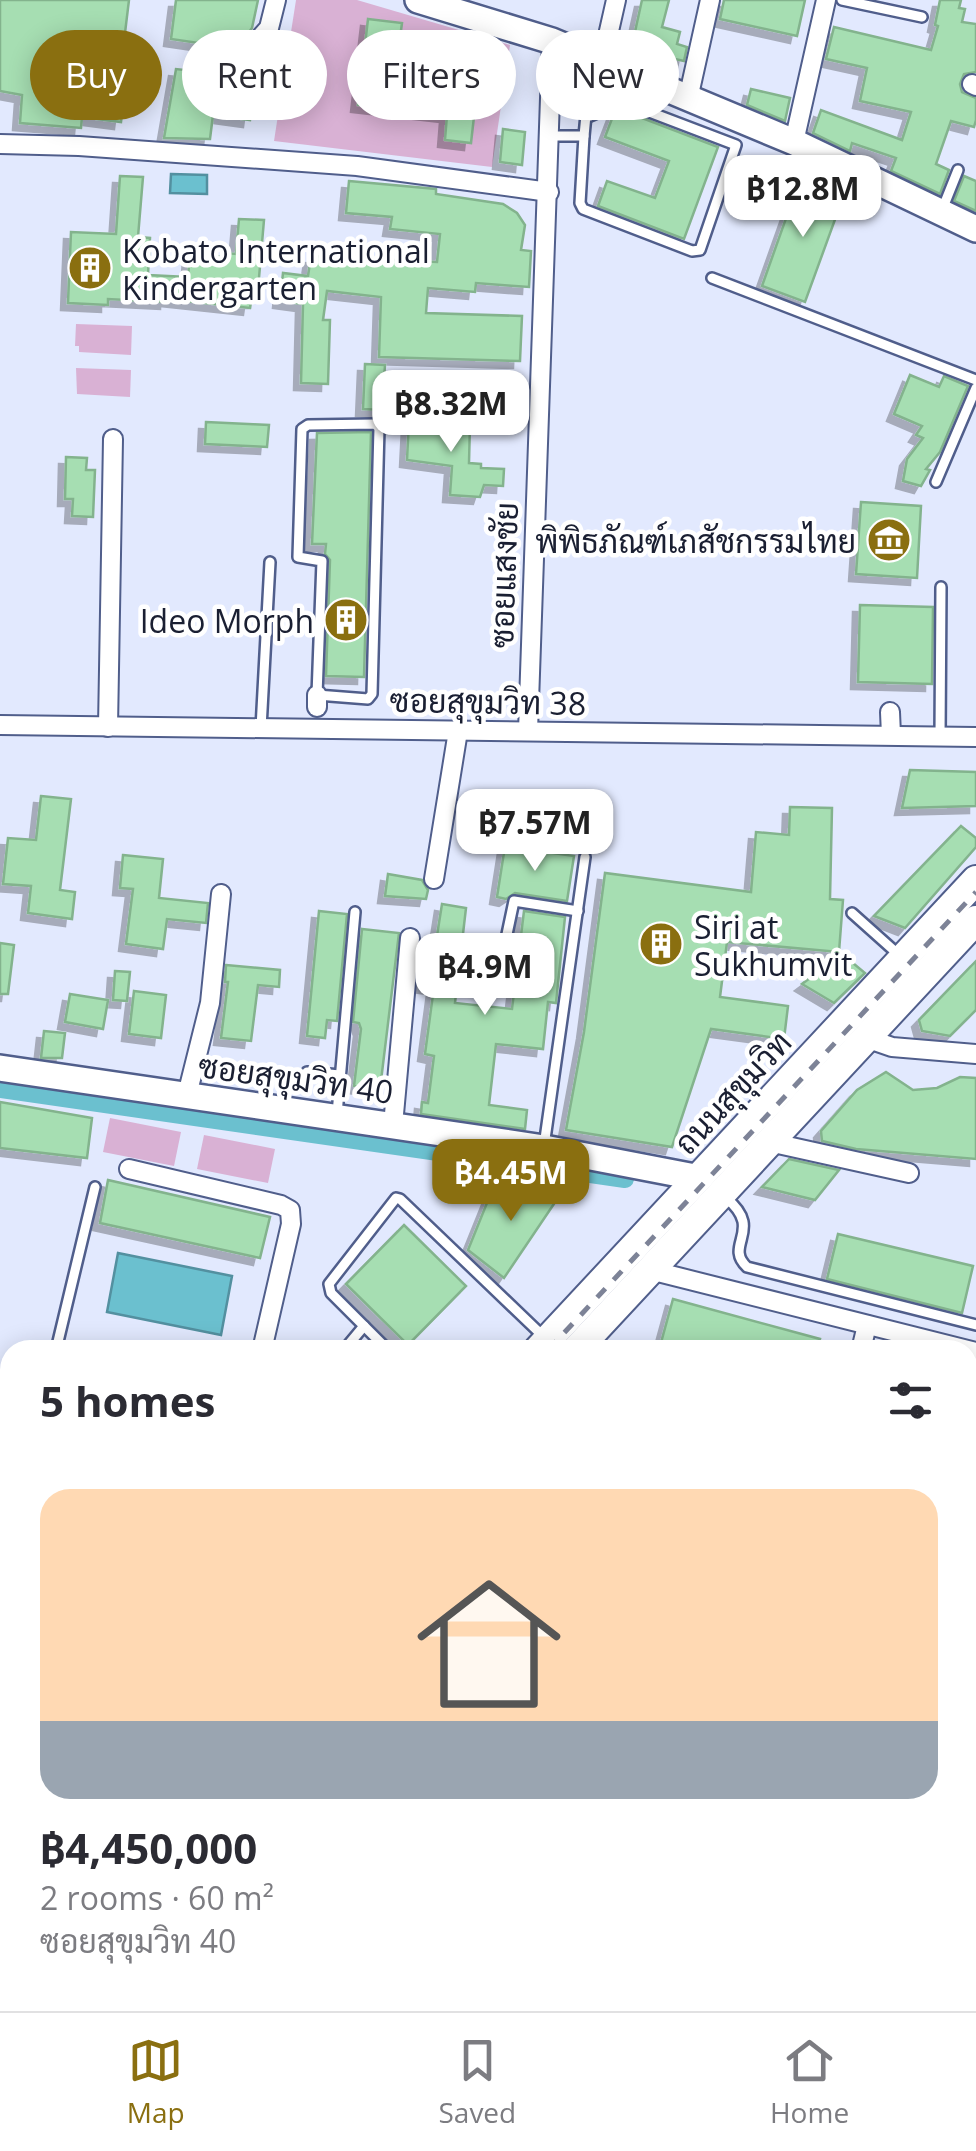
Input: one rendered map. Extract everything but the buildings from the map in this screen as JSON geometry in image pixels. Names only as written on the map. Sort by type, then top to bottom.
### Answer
[{"type":"main road","name":"ถนนสุขุมวิท","points":[[585,1340],[650,1270],[710,1186],[903,958],[976,880]]},
{"type":"main road","name":"ถนนสุขุมวิท","points":[[547,1340],[710,1186],[769,1142],[976,920]]},
{"type":"street","points":[[267,30],[276,0]]},
{"type":"street","points":[[418,0],[536,36]]},
{"type":"street","points":[[609,30],[616,0]]},
{"type":"street","points":[[688,99],[710,0]]},
{"type":"street","points":[[794,142],[826,0]]},
{"type":"street","points":[[679,95],[794,142],[837,176],[941,212],[976,229]]},
{"type":"street","name":"ซอยแสงชัย","points":[[528,731],[550,120]]},
{"type":"street","points":[[0,144],[344,164],[549,192]]},
{"type":"street","points":[[108,726],[112,438]]},
{"type":"street","points":[[890,712],[891,735]]},
{"type":"street","name":"ซอยสุขุมวิท 38","points":[[0,725],[976,737]]},
{"type":"street","points":[[434,878],[458,730]]},
{"type":"street","points":[[187,1095],[210,1003],[221,894]]},
{"type":"street","points":[[393,1126],[410,938]]},
{"type":"street","points":[[866,1038],[892,1047],[976,1054]]},
{"type":"street","name":"ซอยสุขุมวิท 40","points":[[0,1068],[544,1148],[710,1186]]},
{"type":"street","points":[[769,1142],[909,1173]]},
{"type":"street","points":[[129,1169],[290,1210],[291,1224],[264,1340]]},
{"type":"street","points":[[650,1270],[918,1340]]},
{"type":"street","points":[[863,1340],[867,1325]]},
{"type":"lane","points":[[842,0],[890,5],[922,17]]},
{"type":"lane","points":[[586,120],[580,204],[583,209],[692,251],[702,248],[736,144],[673,120]]},
{"type":"lane","points":[[550,136],[584,136]]},
{"type":"lane","points":[[941,212],[958,170]]},
{"type":"lane","points":[[712,278],[976,380]]},
{"type":"lane","points":[[936,482],[976,388]]},
{"type":"lane","points":[[314,729],[322,561],[298,557],[302,429],[308,424],[375,424],[379,428],[372,694],[368,699],[317,701]]},
{"type":"lane","points":[[261,728],[270,562]]},
{"type":"lane","points":[[940,736],[941,587]]},
{"type":"lane","points":[[544,1148],[586,857]]},
{"type":"lane","points":[[502,958],[514,902],[578,911]]},
{"type":"lane","points":[[337,1117],[354,912]]},
{"type":"lane","points":[[852,913],[903,958]]},
{"type":"lane","points":[[307,1072],[340,1075]]},
{"type":"lane","points":[[710,1186],[743,1216],[746,1229],[738,1251],[747,1266],[976,1324]]},
{"type":"lane","points":[[58,1340],[95,1188]]},
{"type":"lane","points":[[378,1340],[331,1292],[329,1284],[392,1199],[398,1198],[537,1340]]},
{"type":"lane","points":[[352,1340],[364,1326]]},
{"type":"shaded area","points":[[296,0],[357,0],[459,30],[347,30],[347,120],[499,120],[492,167],[274,141],[277,120],[327,120],[327,30],[291,30]]},
{"type":"shaded area","points":[[76,324],[132,326],[131,355],[79,352],[79,346],[75,346]]},
{"type":"shaded area","points":[[76,368],[131,370],[130,397],[77,394]]},
{"type":"shaded area","points":[[110,1118],[181,1132],[174,1166],[103,1152]]},
{"type":"shaded area","points":[[204,1135],[275,1149],[268,1183],[197,1169]]},
{"type":"water","points":[[171,174],[207,175],[207,194],[170,193]]},
{"type":"water","points":[[118,1253],[232,1276],[221,1335],[107,1312]]},
{"type":"waterway","points":[[0,1089],[625,1179]]},
{"type":"railway","points":[[557,1340],[976,892]]},
{"type":"place","name":"Kobato International Kindergarten","points":[[90,268]]},
{"type":"place","name":"พิพิธภัณฑ์เภสัชกรรมไทย","points":[[889,540]]},
{"type":"place","name":"Ideo Morph","points":[[346,620]]},
{"type":"place","name":"Siri at Sukhumvit","points":[[661,944]]}]
